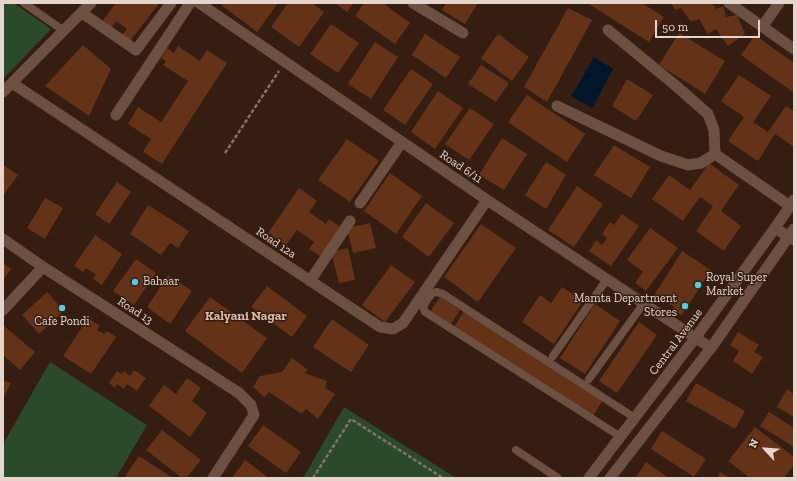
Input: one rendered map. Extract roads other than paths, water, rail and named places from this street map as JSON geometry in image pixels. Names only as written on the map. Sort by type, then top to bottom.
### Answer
[{"type":"street","points":[[3,92],[91,3]]},
{"type":"street","points":[[82,13],[136,50],[171,3]]},
{"type":"street","points":[[116,114],[190,3]]},
{"type":"street","name":"Road 6/11","points":[[199,3],[488,200],[711,348]]},
{"type":"street","points":[[413,3],[426,6],[463,33]]},
{"type":"street","points":[[729,3],[794,49]]},
{"type":"street","points":[[762,27],[779,3]]},
{"type":"street","points":[[608,30],[708,114],[714,130],[715,154]]},
{"type":"street","name":"Road 12a","points":[[12,82],[380,328],[393,329],[403,323],[488,200]]},
{"type":"street","points":[[557,106],[661,156],[688,165],[701,162],[715,154]]},
{"type":"street","points":[[360,203],[402,142]]},
{"type":"street","points":[[715,154],[792,203]]},
{"type":"street","name":"Central Avenue","points":[[589,478],[696,337],[792,203]]},
{"type":"street","points":[[310,281],[350,221]]},
{"type":"street","points":[[610,478],[711,348],[792,235],[775,228]]},
{"type":"street","name":"Road 13","points":[[3,239],[43,267],[239,393],[251,405],[254,416],[213,478]]},
{"type":"street","points":[[3,310],[43,267]]},
{"type":"lane","points":[[24,3],[64,31]]},
{"type":"lane","points":[[553,356],[607,279]]},
{"type":"lane","points":[[621,437],[425,312],[423,307],[426,301],[432,293],[438,292],[443,294],[635,418]]},
{"type":"lane","points":[[589,379],[644,303]]},
{"type":"lane","points":[[516,450],[558,478]]},
{"type":"water","points":[[594,57],[613,69],[592,108],[570,95],[573,94]]},
{"type":"place","name":"Bahaar","points":[[135,282]]},
{"type":"place","name":"Royal Super Market","points":[[698,285]]},
{"type":"place","name":"Mamta Department Stores","points":[[685,306]]},
{"type":"place","name":"Cafe Pondi","points":[[62,308]]},
{"type":"district","name":"Kalyani Nagar","points":[[246,316]]}]
